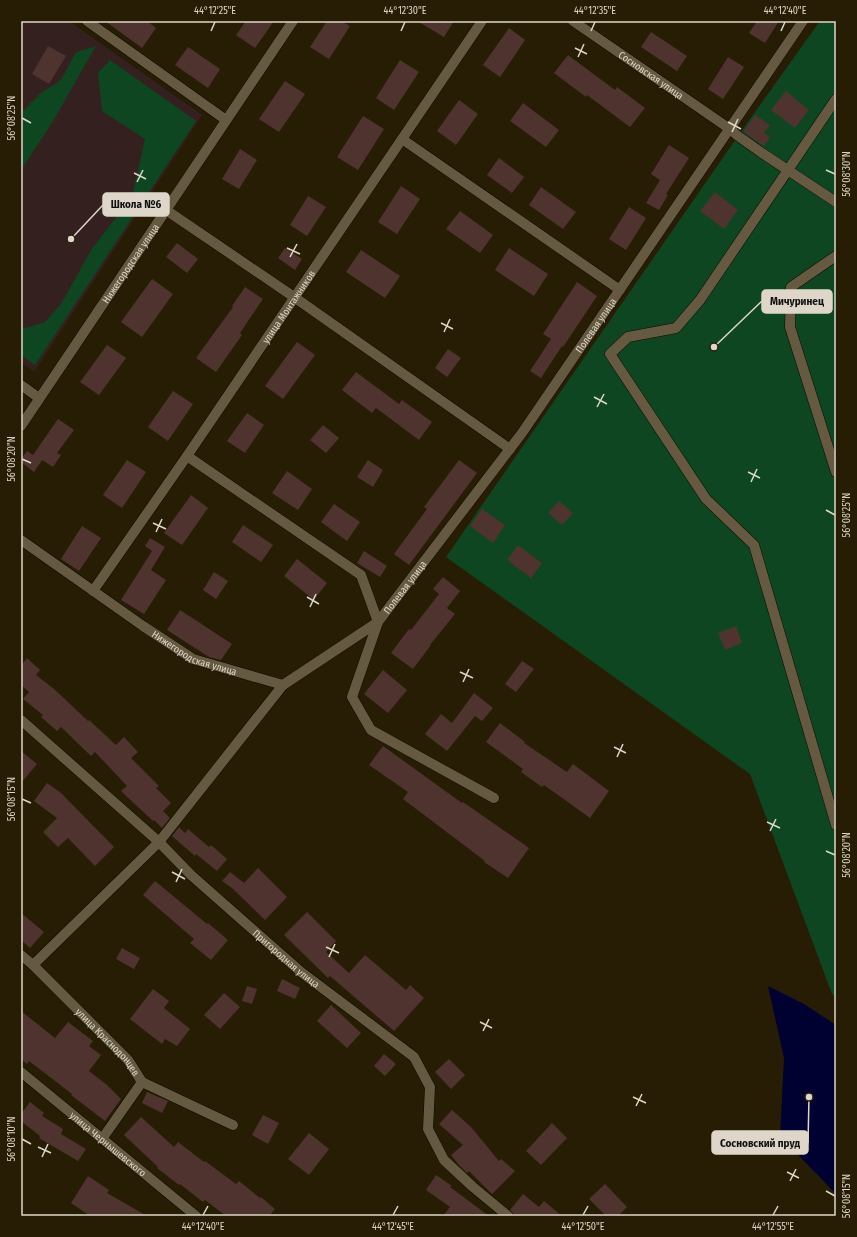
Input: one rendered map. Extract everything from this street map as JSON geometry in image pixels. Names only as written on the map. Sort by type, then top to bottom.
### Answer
[{"type":"street","points":[[87,21],[226,120]]},
{"type":"street","name":"Нижегородская улица","points":[[21,426],[292,21]]},
{"type":"street","name":"улица Монтажников","points":[[93,591],[187,456],[482,21]]},
{"type":"street","name":"Сосновская улица","points":[[573,21],[836,202]]},
{"type":"street","name":"Полевая улица","points":[[378,622],[510,449],[803,21]]},
{"type":"street","points":[[836,99],[700,300],[676,328],[628,337],[610,354],[706,499],[754,546],[836,825]]},
{"type":"street","points":[[402,139],[620,290]]},
{"type":"street","points":[[166,210],[510,449]]},
{"type":"street","points":[[836,256],[791,287],[790,327],[836,472]]},
{"type":"street","points":[[21,385],[39,398]]},
{"type":"street","points":[[187,456],[361,574],[378,622],[352,697],[371,730],[494,798]]},
{"type":"street","name":"Нижегородская улица","points":[[21,540],[143,626],[193,659],[283,685]]},
{"type":"street","points":[[33,966],[159,842],[283,685],[378,622]]},
{"type":"street","name":"Пригородная улица","points":[[21,720],[159,842],[191,875],[301,972],[414,1057],[430,1087],[428,1129],[444,1160],[473,1187],[508,1216]]},
{"type":"street","name":"улица Краснодонцев","points":[[21,955],[128,1060],[142,1082],[102,1139]]},
{"type":"street","name":"улица Чернышевского","points":[[21,1072],[196,1216]]},
{"type":"street","points":[[142,1082],[233,1125]]},
{"type":"shaded area","points":[[21,21],[69,21],[202,115],[34,372],[21,362]]},
{"type":"shaded area","points":[[768,986],[804,1004],[836,1025],[836,1194],[780,1136],[784,1058]]},
{"type":"green space","points":[[820,21],[836,21],[836,997],[832,994],[750,774],[446,557],[738,136]]},
{"type":"green space","points":[[96,46],[52,123],[21,170],[21,113],[41,93],[61,80],[76,52]]},
{"type":"green space","points":[[110,60],[196,121],[35,365],[21,355],[21,326],[25,328],[45,322],[61,304],[91,250],[132,197],[145,139],[102,111],[98,73]]},
{"type":"building","points":[[105,21],[147,21],[156,28],[142,48]]},
{"type":"building","points":[[246,21],[274,21],[255,48],[236,35]]},
{"type":"building","points":[[327,21],[341,21],[350,26],[329,59],[310,47]]},
{"type":"building","points":[[417,21],[454,21],[444,37]]},
{"type":"building","points":[[757,21],[779,21],[765,43],[749,33]]},
{"type":"building","points":[[509,28],[525,40],[500,77],[483,65]]},
{"type":"building","points":[[651,32],[687,56],[677,71],[641,47]]},
{"type":"building","points":[[48,46],[66,56],[49,84],[32,74]]},
{"type":"building","points":[[188,47],[220,69],[208,88],[175,65]]},
{"type":"building","points":[[568,55],[615,90],[617,87],[645,108],[630,127],[554,73]]},
{"type":"building","points":[[728,57],[744,67],[723,99],[708,89]]},
{"type":"building","points":[[400,60],[419,72],[394,110],[376,98]]},
{"type":"building","points":[[285,81],[305,94],[279,132],[259,119]]},
{"type":"building","points":[[786,91],[809,110],[795,128],[771,110]]},
{"type":"building","points":[[459,100],[478,114],[456,145],[437,131]]},
{"type":"building","points":[[523,103],[559,130],[546,147],[510,121]]},
{"type":"building","points":[[755,115],[770,125],[764,133],[770,137],[764,146],[743,132]]},
{"type":"building","points":[[363,116],[384,129],[358,170],[337,157]]},
{"type":"building","points":[[669,145],[689,158],[666,194],[668,195],[659,210],[646,203],[660,180],[651,174]]},
{"type":"building","points":[[240,149],[257,160],[239,189],[222,179]]},
{"type":"building","points":[[499,158],[524,177],[512,193],[487,175]]},
{"type":"building","points":[[401,186],[420,199],[397,234],[378,222]]},
{"type":"building","points":[[541,187],[576,212],[563,229],[529,205]]},
{"type":"building","points":[[715,192],[738,210],[724,229],[700,211]]},
{"type":"building","points":[[308,196],[326,207],[307,236],[290,225]]},
{"type":"building","points":[[629,207],[646,218],[626,250],[609,239]]},
{"type":"building","points":[[460,211],[493,235],[480,253],[446,229]]},
{"type":"building","points":[[177,243],[198,259],[187,273],[166,257]]},
{"type":"building","points":[[285,248],[302,259],[295,270],[278,258]]},
{"type":"building","points":[[509,248],[548,274],[534,296],[495,270]]},
{"type":"building","points":[[361,250],[400,276],[385,298],[346,272]]},
{"type":"building","points":[[152,279],[173,294],[142,337],[121,322]]},
{"type":"building","points":[[577,282],[597,296],[541,378],[530,371],[551,339],[543,334]]},
{"type":"building","points":[[245,287],[263,299],[240,333],[242,335],[216,372],[196,358],[233,307],[232,306]]},
{"type":"building","points":[[297,342],[315,355],[283,399],[265,386]]},
{"type":"building","points":[[107,345],[126,358],[99,395],[80,382]]},
{"type":"building","points":[[448,349],[461,358],[447,377],[435,368]]},
{"type":"building","points":[[356,372],[399,404],[402,400],[432,422],[419,440],[376,408],[372,413],[342,390]]},
{"type":"building","points":[[173,391],[193,404],[168,441],[148,427]]},
{"type":"building","points":[[247,413],[264,425],[245,453],[227,441]]},
{"type":"building","points":[[58,419],[74,430],[57,453],[61,455],[53,467],[42,460],[34,472],[21,462],[21,459],[27,451],[33,455]]},
{"type":"building","points":[[323,425],[339,438],[326,453],[310,440]]},
{"type":"building","points":[[127,460],[146,472],[122,508],[103,495]]},
{"type":"building","points":[[368,460],[383,470],[373,487],[357,477]]},
{"type":"building","points":[[459,460],[477,473],[409,565],[394,554],[427,509],[424,507]]},
{"type":"building","points":[[287,471],[312,489],[298,510],[272,493]]},
{"type":"building","points":[[191,495],[208,508],[182,545],[164,533]]},
{"type":"building","points":[[559,501],[573,513],[562,525],[548,513]]},
{"type":"building","points":[[334,504],[360,522],[347,541],[321,522]]},
{"type":"building","points":[[482,509],[505,525],[493,543],[470,526]]},
{"type":"building","points":[[243,525],[273,545],[261,562],[232,542]]},
{"type":"building","points":[[82,526],[101,538],[79,571],[61,559]]},
{"type":"building","points":[[150,538],[165,547],[151,570],[166,580],[144,614],[121,600],[152,551],[145,546]]},
{"type":"building","points":[[518,545],[542,563],[531,578],[507,560]]},
{"type":"building","points":[[364,551],[387,566],[380,577],[357,563]]},
{"type":"building","points":[[297,559],[327,583],[314,600],[284,576]]},
{"type":"building","points":[[214,572],[228,581],[216,599],[203,590]]},
{"type":"building","points":[[443,577],[460,591],[447,608],[455,614],[413,669],[391,653],[439,594],[433,589]]},
{"type":"building","points":[[180,610],[232,644],[221,660],[209,657],[167,630]]},
{"type":"building","points":[[736,626],[742,643],[725,650],[718,633]]},
{"type":"building","points":[[27,658],[40,670],[36,675],[54,689],[116,745],[124,737],[138,752],[131,758],[159,786],[156,788],[171,803],[163,811],[170,818],[162,828],[121,791],[127,786],[95,752],[91,756],[61,727],[57,731],[41,717],[43,715],[23,699],[29,692],[21,685],[21,666]]},
{"type":"building","points":[[522,661],[534,669],[516,692],[505,684]]},
{"type":"building","points":[[383,670],[407,690],[388,713],[364,694]]},
{"type":"building","points":[[474,693],[493,708],[482,721],[475,716],[447,751],[425,734],[441,714],[452,723]]},
{"type":"building","points":[[500,723],[525,742],[524,743],[567,772],[573,764],[609,791],[590,818],[544,785],[542,787],[521,772],[523,769],[486,742]]},
{"type":"building","points":[[383,746],[462,803],[463,802],[529,848],[508,878],[484,862],[485,861],[403,799],[408,792],[369,765]]},
{"type":"building","points":[[21,751],[37,764],[21,783]]},
{"type":"building","points":[[47,783],[61,793],[114,847],[95,866],[68,838],[58,847],[43,832],[57,818],[34,801]]},
{"type":"building","points":[[179,827],[185,833],[188,829],[209,847],[211,845],[227,859],[217,871],[196,854],[195,856],[172,836]]},
{"type":"building","points":[[258,868],[287,897],[265,920],[232,888],[222,881],[230,872],[244,883]]},
{"type":"building","points":[[155,881],[228,940],[211,960],[190,943],[194,939],[143,895]]},
{"type":"building","points":[[307,912],[336,941],[326,952],[349,973],[365,955],[406,990],[410,985],[424,998],[394,1031],[330,976],[328,978],[284,935]]},
{"type":"building","points":[[21,913],[44,932],[30,948],[21,940]]},
{"type":"building","points":[[122,948],[140,958],[134,969],[116,959]]},
{"type":"building","points":[[282,979],[300,988],[295,999],[277,991]]},
{"type":"building","points":[[247,986],[257,989],[252,1004],[242,1001]]},
{"type":"building","points":[[153,989],[169,1001],[164,1008],[190,1029],[177,1046],[165,1039],[162,1044],[130,1019]]},
{"type":"building","points":[[224,993],[240,1007],[220,1029],[204,1015]]},
{"type":"building","points":[[331,1005],[361,1033],[347,1048],[317,1021]]},
{"type":"building","points":[[21,1011],[55,1038],[68,1022],[93,1041],[89,1046],[101,1055],[89,1071],[107,1085],[121,1099],[105,1121],[29,1061],[27,1064],[21,1059]]},
{"type":"building","points":[[384,1054],[396,1064],[385,1076],[374,1066]]},
{"type":"building","points":[[449,1059],[465,1075],[451,1089],[435,1072]]},
{"type":"building","points":[[147,1092],[168,1101],[162,1113],[142,1103]]},
{"type":"building","points":[[30,1102],[44,1113],[42,1116],[63,1129],[61,1134],[86,1149],[78,1161],[39,1138],[40,1136],[21,1121],[21,1114]]},
{"type":"building","points":[[452,1110],[471,1127],[499,1161],[501,1159],[515,1171],[492,1194],[469,1171],[467,1173],[451,1155],[463,1145],[439,1124]]},
{"type":"building","points":[[263,1115],[279,1123],[268,1144],[252,1135]]},
{"type":"building","points":[[141,1117],[174,1147],[178,1142],[236,1184],[239,1181],[275,1209],[269,1216],[226,1216],[205,1200],[203,1202],[157,1168],[158,1167],[124,1135]]},
{"type":"building","points":[[552,1123],[567,1138],[541,1165],[526,1151]]},
{"type":"building","points":[[309,1133],[329,1149],[309,1175],[288,1159]]},
{"type":"building","points":[[436,1175],[489,1216],[443,1216],[450,1207],[426,1190]]},
{"type":"building","points":[[88,1176],[109,1190],[107,1193],[147,1216],[90,1216],[71,1203]]},
{"type":"building","points":[[605,1184],[627,1207],[618,1216],[606,1216],[589,1199]]},
{"type":"building","points":[[523,1194],[539,1207],[544,1201],[562,1216],[515,1216],[510,1210]]},
{"type":"place","name":"Школа №6","points":[[71,239]]},
{"type":"place","name":"Мичуринец","points":[[714,347]]},
{"type":"place","name":"Сосновский пруд","points":[[809,1097]]}]
